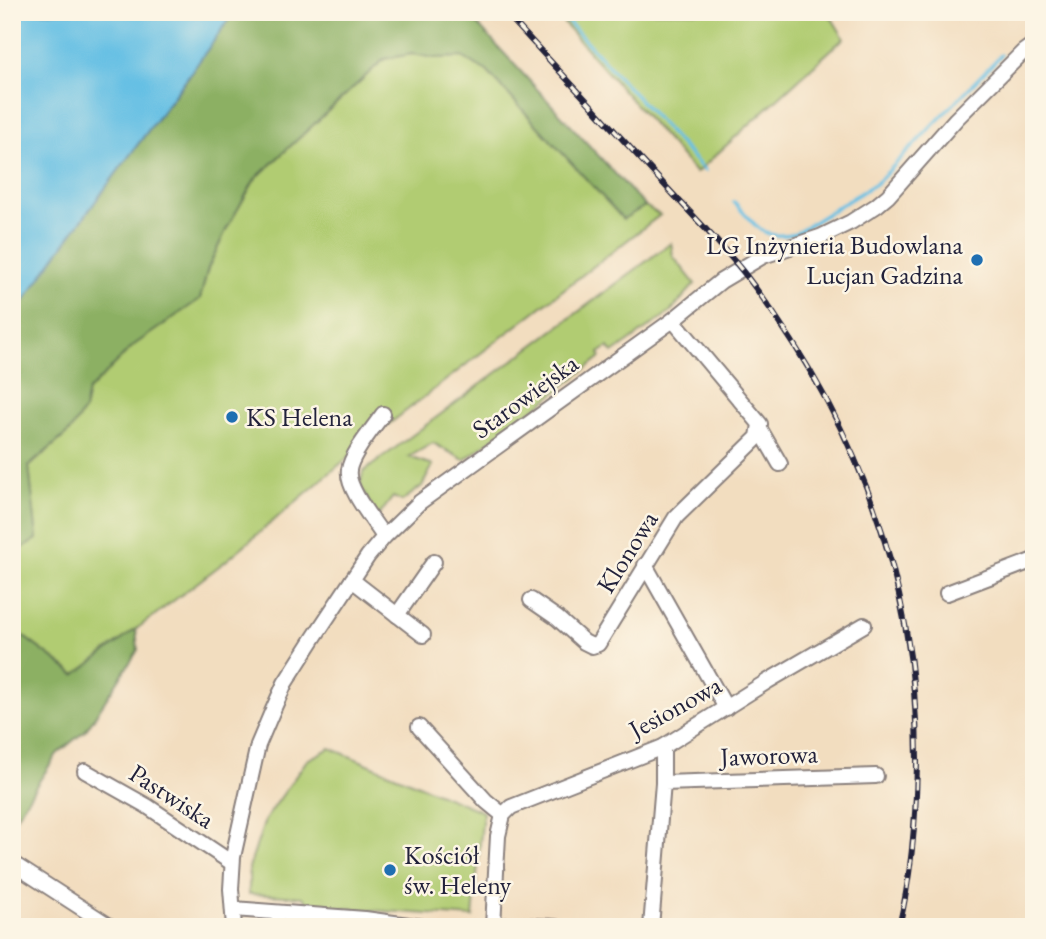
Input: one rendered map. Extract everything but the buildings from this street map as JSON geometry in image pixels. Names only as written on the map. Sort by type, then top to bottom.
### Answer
[{"type":"street","name":"Starowiejska","points":[[234,927],[232,863],[258,745],[285,683],[352,580],[384,537],[420,502],[673,320],[721,281],[763,256],[820,237],[852,222],[876,206],[917,166],[956,119],[1034,44]]},
{"type":"street","points":[[673,320],[760,424],[780,464]]},
{"type":"street","points":[[383,414],[351,461],[348,471],[355,493],[384,537]]},
{"type":"street","name":"Klonowa","points":[[531,600],[592,646],[603,637],[676,517],[753,442],[761,430]]},
{"type":"street","points":[[947,593],[1034,560]]},
{"type":"street","points":[[397,615],[434,562]]},
{"type":"street","points":[[645,565],[726,708]]},
{"type":"street","points":[[352,580],[423,635]]},
{"type":"street","name":"Jesionowa","points":[[503,814],[511,807],[663,747],[864,625]]},
{"type":"street","points":[[419,727],[485,801],[503,814],[498,836],[491,927],[555,927]]},
{"type":"street","points":[[651,927],[663,783],[663,747]]},
{"type":"street","name":"Pastwiska","points":[[85,771],[147,806],[232,863]]},
{"type":"street","name":"Jaworowa","points":[[663,783],[876,776]]},
{"type":"street","points":[[13,867],[110,927]]},
{"type":"street","points":[[233,909],[365,919],[423,927]]},
{"type":"green space","points":[[234,12],[466,12],[645,206],[623,219],[487,71],[462,57],[435,58],[412,54],[384,59],[255,179],[208,268],[200,299],[134,345],[88,391],[84,410],[70,431],[29,466],[37,539],[12,554],[12,319],[44,270]]},
{"type":"green space","points":[[554,12],[828,12],[844,38],[696,173]]},
{"type":"green space","points":[[412,54],[435,58],[462,57],[487,71],[623,219],[645,206],[660,215],[371,438],[227,560],[76,675],[12,628],[12,554],[37,539],[29,467],[70,431],[84,410],[88,391],[134,345],[200,299],[208,268],[255,179],[384,59]]},
{"type":"green space","points":[[671,243],[673,256],[695,284],[670,312],[613,353],[608,347],[599,353],[601,357],[464,460],[433,443],[409,457],[433,465],[422,486],[402,501],[393,497],[377,518],[360,485],[363,472]]},
{"type":"green space","points":[[12,628],[75,675],[136,629],[138,650],[86,730],[57,754],[12,823]]},
{"type":"green space","points":[[330,748],[483,812],[473,917],[310,906],[303,897],[249,894],[249,868],[265,820],[307,760]]},
{"type":"water","points":[[16,12],[234,12],[12,319],[12,17]]},
{"type":"waterway","points":[[559,12],[705,171]]},
{"type":"waterway","points":[[734,202],[760,230],[775,235],[796,233],[878,182],[1001,55]]},
{"type":"railway","points":[[505,12],[748,278],[787,333],[821,389],[850,447],[874,507],[893,568],[906,632],[914,697],[917,764],[914,826],[899,927]]},
{"type":"place","name":"LG Inżynieria Budowlana Lucjan Gadzina","points":[[977,260]]},
{"type":"place","name":"KS Helena","points":[[232,417]]},
{"type":"place","name":"Kościół św. Heleny","points":[[390,870]]}]
